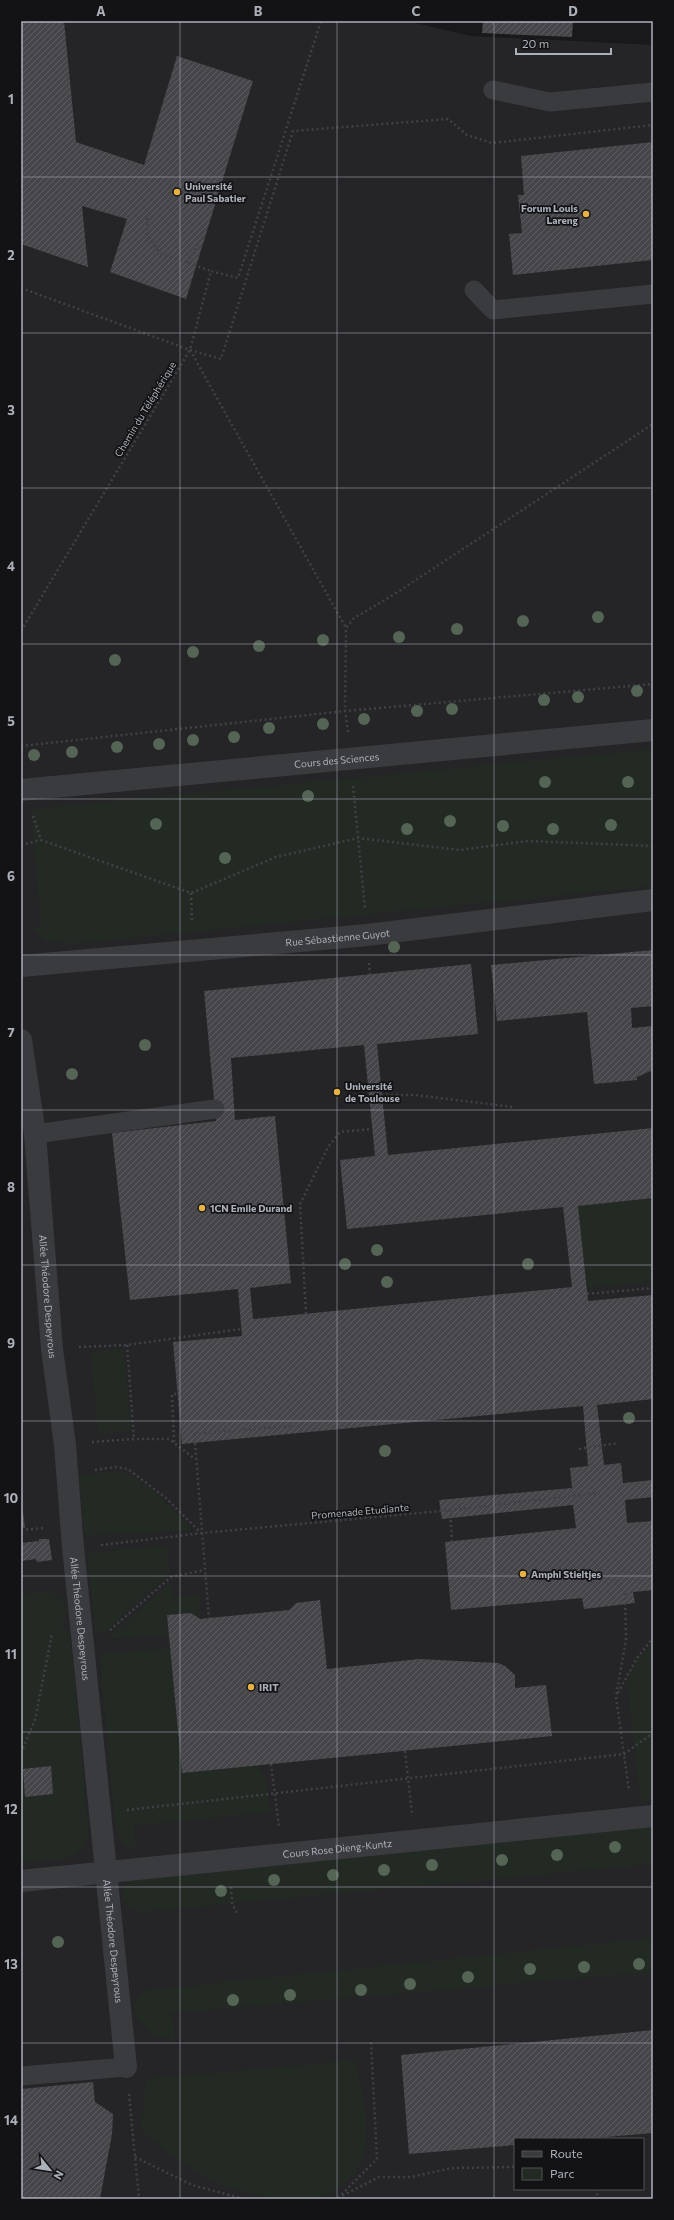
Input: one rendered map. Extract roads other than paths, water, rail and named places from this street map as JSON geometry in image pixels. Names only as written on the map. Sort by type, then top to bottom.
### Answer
[{"type":"street","name":"Cours des Sciences","points":[[26,800],[653,730]]},
{"type":"street","name":"Rue Sébastienne Guyot","points":[[21,966],[367,935],[653,900]]},
{"type":"street","name":"Allée Théodore Despeyrous","points":[[21,1040],[35,1134],[52,1349],[68,1473],[84,1653],[126,2067]]},
{"type":"street","name":"Cours Rose Dieng-Kuntz","points":[[21,1881],[643,1817]]},
{"type":"lane","points":[[493,90],[550,102],[653,92]]},
{"type":"lane","points":[[474,290],[493,310],[653,294]]},
{"type":"lane","points":[[35,1134],[215,1109]]},
{"type":"lane","points":[[21,2076],[126,2067]]},
{"type":"place","name":"Université Paul Sabatier","points":[[177,192]]},
{"type":"place","name":"Forum Louis Lareng","points":[[586,214]]},
{"type":"place","name":"Université de Toulouse","points":[[337,1092]]},
{"type":"place","name":"1CN Emile Durand","points":[[202,1208]]},
{"type":"place","name":"Amphi Stieltjes","points":[[523,1574]]},
{"type":"place","name":"IRIT","points":[[251,1687]]}]
